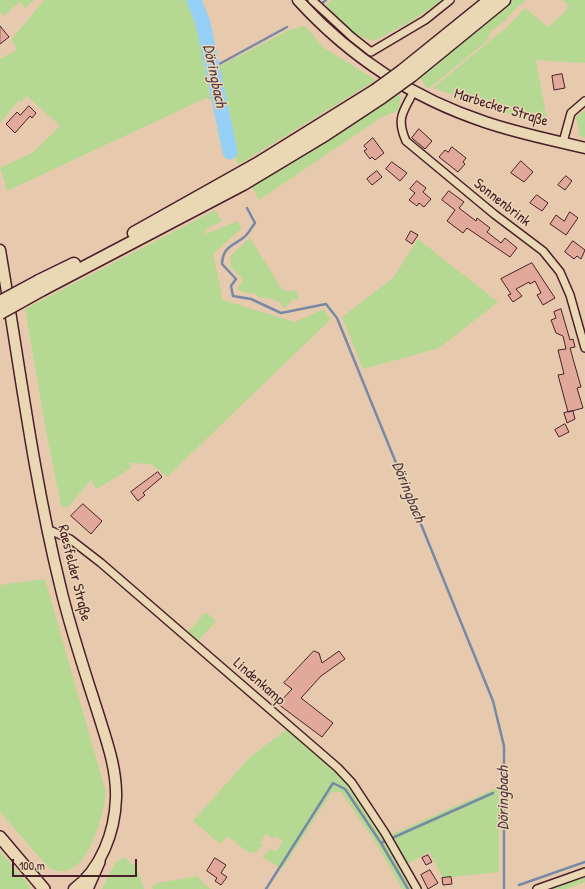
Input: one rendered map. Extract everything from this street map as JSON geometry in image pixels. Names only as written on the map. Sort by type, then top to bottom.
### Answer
[{"type":"highway","points":[[407,73],[490,0]]},
{"type":"highway","points":[[0,313],[41,285],[208,193],[379,93],[504,0]]},
{"type":"highway","points":[[0,302],[41,285]]},
{"type":"main road","name":"Marbecker Straße","points":[[298,0],[330,32],[361,57],[385,75],[414,91],[446,107],[486,122],[585,148]]},
{"type":"main road","name":"Raesfelder Straße","points":[[0,250],[48,529],[65,606],[109,750],[116,782],[113,824],[99,862],[74,889]]},
{"type":"main road","points":[[0,837],[44,889]]},
{"type":"main road","points":[[88,889],[99,862]]},
{"type":"street","points":[[312,0],[338,25],[371,52],[425,20],[450,0]]},
{"type":"street","name":"Sonnenbrink","points":[[414,91],[401,118],[400,128],[406,141],[494,214],[543,251],[560,272],[570,296],[585,348]]},
{"type":"street","points":[[563,142],[571,114],[585,101]]},
{"type":"street","name":"Lindenkamp","points":[[48,529],[70,539],[101,563],[338,768],[352,783],[385,833],[417,889]]},
{"type":"street","points":[[537,889],[585,872]]},
{"type":"green space","points":[[0,0],[34,0],[25,8],[20,2],[3,16],[0,12]]},
{"type":"green space","points":[[44,0],[191,0],[197,21],[211,100],[206,98],[7,191],[0,168],[32,153],[60,126],[27,96],[21,102],[19,100],[0,123],[0,59],[17,50],[12,39]]},
{"type":"green space","points":[[332,0],[442,0],[412,21],[374,41],[356,35],[325,6]]},
{"type":"green space","points":[[512,0],[526,0],[515,9],[505,21],[491,31],[487,41],[428,89],[419,77]]},
{"type":"green space","points":[[562,0],[585,0],[585,63],[536,60],[547,119],[545,126],[433,88],[508,26],[525,8],[548,27],[565,12],[568,5]]},
{"type":"green space","points":[[305,26],[324,48],[376,80],[238,165],[234,152],[236,144],[218,67],[289,30]]},
{"type":"green space","points":[[398,92],[401,95],[398,111],[382,117],[259,200],[251,185],[347,127]]},
{"type":"green space","points":[[585,110],[585,138],[580,136],[576,117]]},
{"type":"green space","points":[[215,210],[222,221],[205,230],[206,234],[237,221],[242,228],[213,254],[223,300],[295,322],[323,309],[331,319],[167,477],[151,464],[129,463],[131,468],[97,489],[91,480],[67,508],[61,506],[25,309]]},
{"type":"green space","points":[[250,238],[282,289],[290,292],[295,290],[299,299],[293,299],[284,309],[280,302],[265,297],[262,299],[253,293],[244,293],[237,289],[243,280],[230,266],[231,255]]},
{"type":"green space","points":[[418,239],[498,302],[439,348],[363,369],[342,317],[393,278]]},
{"type":"green space","points":[[45,579],[106,793],[101,818],[90,848],[82,860],[72,868],[61,871],[48,867],[0,812],[0,585]]},
{"type":"green space","points":[[206,612],[216,621],[198,641],[188,632]]},
{"type":"green space","points":[[287,729],[334,769],[346,782],[377,826],[413,889],[402,889],[376,843],[341,792],[332,792],[282,869],[262,857],[270,849],[276,852],[283,841],[276,836],[274,839],[266,834],[260,843],[263,845],[256,852],[249,853],[227,836],[220,844],[193,821],[250,757]]},
{"type":"green space","points":[[499,787],[499,872],[443,878],[429,852],[407,864],[390,835]]},
{"type":"green space","points":[[0,851],[30,886],[30,889],[0,889]]},
{"type":"green space","points":[[125,857],[131,864],[136,864],[144,889],[102,889],[115,863]]},
{"type":"green space","points":[[198,876],[203,883],[211,889],[153,889],[152,887],[158,883]]},
{"type":"green space","points":[[585,877],[585,882],[566,889],[549,889]]},
{"type":"building","points":[[0,26],[9,37],[0,44]]},
{"type":"building","points":[[562,74],[565,88],[554,90],[552,76]]},
{"type":"building","points":[[29,106],[36,113],[32,118],[30,116],[15,133],[6,124],[17,112],[20,115]]},
{"type":"building","points":[[419,129],[432,141],[425,149],[412,138]]},
{"type":"building","points":[[373,138],[384,153],[375,160],[372,157],[370,159],[364,151],[367,149],[364,146]]},
{"type":"building","points":[[452,147],[466,158],[463,162],[465,164],[458,172],[439,157],[445,150],[448,152]]},
{"type":"building","points":[[521,161],[533,172],[524,182],[511,173]]},
{"type":"building","points":[[392,162],[407,173],[400,181],[386,169]]},
{"type":"building","points":[[377,171],[382,177],[372,185],[367,179]]},
{"type":"building","points":[[566,176],[572,181],[565,190],[558,185]]},
{"type":"building","points":[[417,181],[426,188],[423,192],[431,199],[424,207],[419,203],[417,206],[409,200],[415,193],[410,189]]},
{"type":"building","points":[[449,191],[464,202],[459,208],[476,221],[477,218],[490,228],[487,232],[501,243],[505,238],[517,248],[510,257],[467,228],[463,233],[447,221],[455,210],[442,200]]},
{"type":"building","points":[[537,195],[548,203],[542,211],[530,203]]},
{"type":"building","points":[[570,212],[578,218],[566,235],[550,224],[556,215],[564,221]]},
{"type":"building","points":[[411,231],[418,235],[412,244],[406,240]]},
{"type":"building","points":[[573,241],[585,250],[581,259],[577,256],[574,259],[565,252]]},
{"type":"building","points":[[532,263],[555,298],[543,305],[537,295],[541,293],[535,281],[530,284],[529,282],[516,289],[522,296],[513,302],[508,295],[511,294],[501,279]]},
{"type":"building","points":[[561,309],[570,340],[573,339],[575,347],[570,348],[581,387],[577,388],[583,408],[568,412],[558,375],[564,374],[558,350],[566,349],[563,336],[556,333],[551,320],[556,318],[554,312]]},
{"type":"building","points":[[573,411],[575,419],[567,423],[564,413]]},
{"type":"building","points":[[565,424],[569,432],[559,437],[555,430]]},
{"type":"building","points":[[158,472],[162,477],[143,493],[145,495],[138,501],[131,492]]},
{"type":"building","points":[[83,504],[102,521],[91,534],[71,516]]},
{"type":"building","points":[[314,651],[319,653],[322,663],[339,651],[345,659],[321,676],[301,698],[333,723],[322,737],[278,704],[292,689],[284,683]]},
{"type":"building","points":[[428,855],[432,862],[426,865],[422,858]]},
{"type":"building","points":[[215,858],[226,865],[221,873],[227,877],[221,885],[215,881],[217,878],[207,871]]},
{"type":"building","points":[[430,870],[438,883],[428,889],[421,875]]},
{"type":"building","points":[[451,877],[452,884],[443,885],[442,878]]},
{"type":"waterway","name":"Döringbach","points":[[194,0],[203,23],[230,152]]},
{"type":"waterway","points":[[321,4],[326,0]]},
{"type":"waterway","points":[[212,68],[287,27]]},
{"type":"waterway","name":"Döringbach","points":[[247,208],[255,223],[245,237],[228,248],[224,254],[222,264],[236,279],[231,286],[233,296],[251,299],[281,313],[326,304],[337,318],[493,701],[504,746],[504,889]]},
{"type":"waterway","points":[[266,889],[333,783],[345,789],[381,843]]},
{"type":"waterway","points":[[408,889],[381,843],[493,793]]},
{"type":"waterway","points":[[519,885],[585,862]]}]
